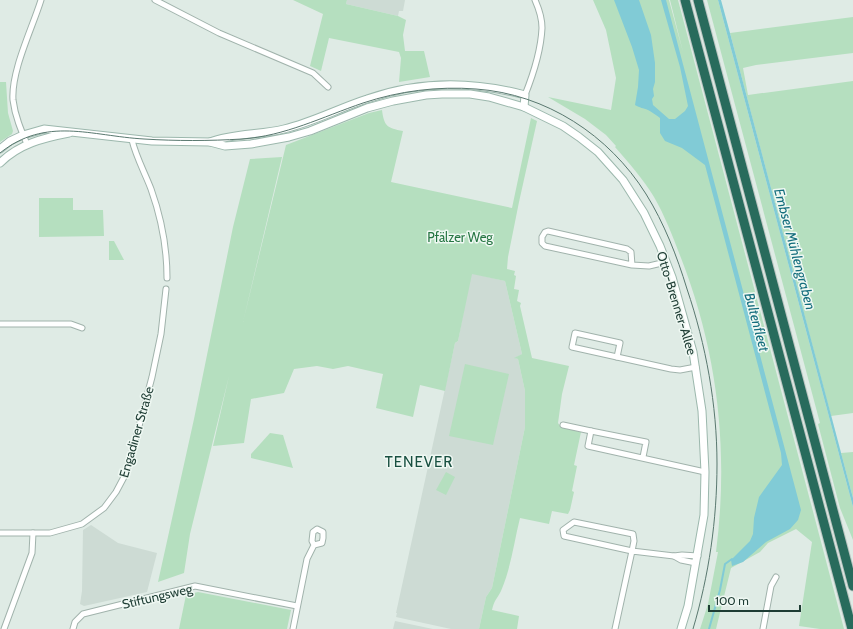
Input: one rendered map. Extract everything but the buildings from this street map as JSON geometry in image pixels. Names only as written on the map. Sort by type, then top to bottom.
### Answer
[{"type":"highway","points":[[686,0],[852,629]]},
{"type":"highway","points":[[698,0],[853,586]]},
{"type":"street","points":[[27,144],[16,116],[13,100],[15,79],[41,0]]},
{"type":"street","points":[[155,0],[219,33],[313,73],[328,87]]},
{"type":"street","points":[[524,107],[525,95],[538,52],[542,28],[541,19],[535,0]]},
{"type":"street","points":[[0,149],[10,141],[23,135],[44,129],[132,140],[210,142],[224,137],[284,129],[307,122],[372,97],[401,89],[439,85],[488,87],[525,95]]},
{"type":"street","name":"Otto-Brenner-Allee","points":[[210,142],[225,146],[251,144],[289,137],[310,131],[367,108],[393,101],[426,95],[470,94],[489,97],[524,107],[563,126],[590,145],[605,160],[623,180],[636,199],[666,262],[672,277],[688,332],[696,368],[702,411],[705,472],[704,515],[697,560],[686,613],[681,629]]},
{"type":"street","points":[[0,163],[15,150],[27,144],[51,136],[71,132]]},
{"type":"street","points":[[132,140],[160,218],[167,260],[167,278]]},
{"type":"street","points":[[632,265],[631,252],[627,249],[548,231],[545,232],[542,237],[542,243],[545,246],[632,265],[649,266],[666,262]]},
{"type":"street","name":"Engadiner Straße","points":[[0,532],[50,533],[82,524],[104,508],[119,487],[131,456],[152,377],[161,334],[166,289]]},
{"type":"street","points":[[0,324],[71,324],[82,328]]},
{"type":"street","points":[[617,357],[620,343],[575,333],[572,347],[617,357],[671,369],[680,370],[696,368]]},
{"type":"street","points":[[563,425],[646,442],[642,457]]},
{"type":"street","points":[[591,430],[588,446],[705,472]]},
{"type":"street","points":[[615,629],[632,550],[634,541],[633,534],[574,522],[562,530],[564,536],[632,550],[674,556],[682,555],[697,560]]},
{"type":"street","points":[[4,629],[32,553],[33,533]]},
{"type":"street","points":[[293,629],[307,559],[314,545]]},
{"type":"street","points":[[763,629],[771,586],[776,577]]},
{"type":"street","name":"Stiftungsweg","points":[[73,629],[75,622],[83,614],[195,586],[297,606]]},
{"type":"shaded area","points":[[347,0],[405,0],[403,11],[399,11],[398,16],[346,4]]},
{"type":"shaded area","points":[[471,273],[505,281],[522,354],[515,358],[518,359],[525,391],[525,427],[492,588],[486,597],[479,629],[451,629],[396,617],[396,613],[455,343],[458,341]]},
{"type":"shaded area","points":[[91,525],[118,543],[157,553],[147,592],[84,606],[80,604],[82,591],[83,530]]},
{"type":"shaded area","points":[[395,621],[433,629],[393,629]]},
{"type":"green space","points":[[293,0],[347,0],[346,4],[398,16],[406,20],[403,35],[405,51],[424,51],[430,77],[399,82],[401,58],[399,52],[329,38],[321,71],[310,66],[323,14]]},
{"type":"green space","points":[[593,0],[669,0],[683,52],[670,0],[678,0],[844,629],[820,629],[799,626],[812,542],[796,529],[768,543],[760,552],[731,568],[716,629],[700,629],[708,604],[718,552],[716,552],[720,514],[721,477],[717,403],[712,366],[694,294],[665,219],[654,197],[631,165],[606,135],[585,119],[548,97],[611,110],[616,78],[606,30]]},
{"type":"green space","points":[[707,0],[718,0],[853,507],[853,540],[840,508],[818,424],[820,423]]},
{"type":"green space","points":[[853,17],[853,53],[756,65],[743,68],[748,95],[853,81],[853,413],[831,416],[730,33]]},
{"type":"green space","points":[[0,82],[6,82],[8,113],[13,131],[12,134],[0,142]]},
{"type":"green space","name":"Pfälzer Weg","points":[[382,110],[385,123],[387,125],[393,129],[403,131],[391,182],[512,208],[531,118],[537,121],[519,202],[507,269],[515,271],[514,275],[516,276],[514,289],[519,290],[517,301],[521,303],[520,306],[532,358],[569,366],[562,394],[558,423],[561,427],[581,432],[574,465],[577,466],[572,491],[574,492],[568,514],[552,511],[549,524],[520,518],[507,573],[501,591],[492,610],[519,616],[517,629],[479,629],[486,597],[492,588],[525,427],[525,391],[518,359],[514,358],[522,354],[505,281],[472,274],[458,341],[455,343],[445,391],[420,385],[413,417],[376,408],[383,374],[348,366],[333,369],[317,366],[294,369],[284,393],[251,399],[244,443],[213,446],[229,376],[190,534],[184,573],[158,582],[194,419],[233,227],[250,159],[282,157],[243,322],[286,145],[369,113]]},
{"type":"green space","points":[[39,198],[73,198],[73,210],[103,210],[104,236],[39,237]]},
{"type":"green space","points":[[109,241],[114,241],[124,260],[109,260]]},
{"type":"green space","points":[[465,364],[509,374],[493,445],[449,436]]},
{"type":"green space","points":[[270,433],[283,435],[293,468],[251,458],[251,454]]},
{"type":"green space","points":[[853,452],[853,498],[841,453]]},
{"type":"green space","points":[[446,472],[455,477],[446,495],[436,490]]},
{"type":"green space","points":[[198,592],[291,610],[287,629],[179,629],[186,595]]},
{"type":"water","points":[[614,0],[639,0],[651,35],[655,63],[655,82],[653,89],[654,96],[652,99],[653,105],[669,119],[675,119],[685,111],[688,106],[680,67],[661,0],[666,0],[801,510],[798,520],[790,529],[766,542],[743,562],[732,566],[731,560],[750,541],[753,534],[754,518],[759,497],[782,465],[781,453],[705,165],[682,148],[665,141],[660,133],[660,118],[648,110],[635,105],[639,70]]},
{"type":"water","points":[[718,0],[721,0],[730,33],[853,498],[853,507]]},
{"type":"waterway","name":"Bultenfleet","points":[[709,629],[720,590],[725,564],[732,559]]},
{"type":"tram line","points":[[0,153],[17,142],[34,135],[52,132],[87,132],[144,139],[168,140],[217,140],[258,137],[288,130],[390,95],[419,90],[447,88],[476,89],[527,99],[551,109],[573,121],[614,153],[631,173],[653,205],[670,240],[679,264],[694,310],[705,353],[713,397],[717,485],[714,527],[708,568],[693,629]]},
{"type":"district","name":"TENEVER","points":[[419,462]]},
{"type":"water label","name":"Embser Mühlengraben","points":[[795,249]]}]
